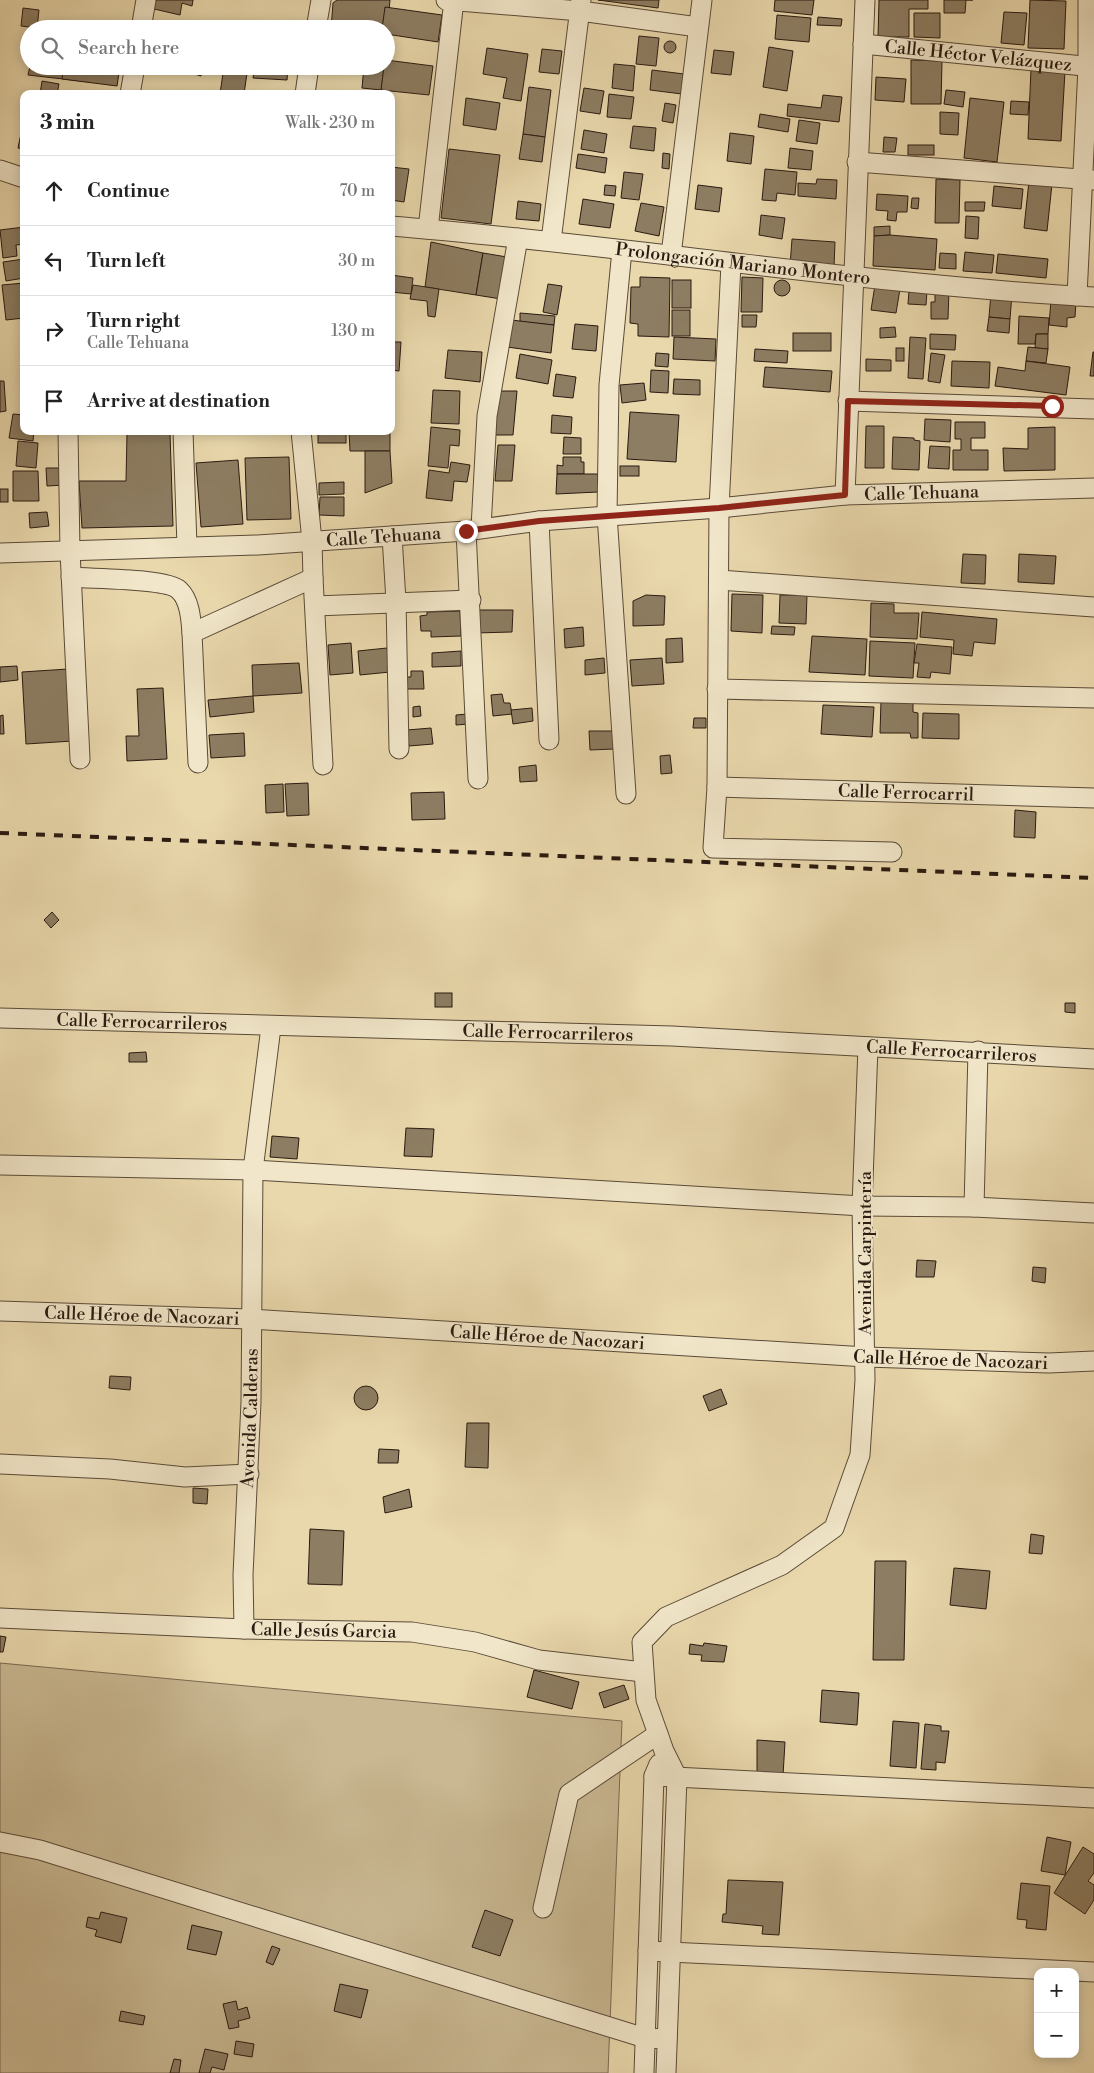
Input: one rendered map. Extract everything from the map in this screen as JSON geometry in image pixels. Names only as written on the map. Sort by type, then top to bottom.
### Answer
[{"type":"street","points":[[143,20],[146,0]]},
{"type":"street","points":[[318,20],[321,0]]},
{"type":"street","points":[[428,229],[451,0],[580,6],[698,26]]},
{"type":"street","points":[[671,255],[702,0]]},
{"type":"street","points":[[845,495],[852,278],[865,0]]},
{"type":"street","points":[[1085,296],[1091,67],[1088,0]]},
{"type":"street","points":[[551,241],[580,6]]},
{"type":"street","name":"Calle Héctor Velázquez","points":[[863,44],[1091,67]]},
{"type":"street","points":[[131,90],[133,75]]},
{"type":"street","points":[[306,90],[308,75]]},
{"type":"street","points":[[857,162],[1088,180]]},
{"type":"street","points":[[0,170],[20,177]]},
{"type":"street","name":"Prolongación Mariano Montero","points":[[395,226],[551,241],[852,278],[1085,296]]},
{"type":"street","points":[[478,780],[471,600],[474,530],[487,416],[518,238]]},
{"type":"street","points":[[622,250],[609,385],[606,515],[626,794]]},
{"type":"street","points":[[731,264],[719,508],[717,788],[712,848],[892,852]]},
{"type":"street","points":[[848,401],[1094,409]]},
{"type":"street","points":[[68,435],[70,551],[80,758]]},
{"type":"street","points":[[183,435],[188,546]]},
{"type":"street","points":[[301,435],[312,541],[323,765]]},
{"type":"street","name":"Calle Tehuana","points":[[0,553],[258,545],[392,536],[474,530],[539,521],[719,508],[845,495],[1094,488]]},
{"type":"street","points":[[539,521],[549,740]]},
{"type":"street","points":[[392,536],[396,601],[398,749]]},
{"type":"street","points":[[71,577],[164,583],[179,590],[191,614],[198,763]]},
{"type":"street","points":[[192,634],[313,578]]},
{"type":"street","points":[[719,580],[1094,607]]},
{"type":"street","points":[[315,606],[396,601],[471,600]]},
{"type":"street","points":[[717,689],[1094,698]]},
{"type":"street","name":"Calle Ferrocarril","points":[[717,788],[1094,798]]},
{"type":"street","name":"Calle Ferrocarrileros","points":[[0,1018],[271,1027],[672,1036],[1094,1058]]},
{"type":"street","name":"Avenida Calderas","points":[[244,1629],[243,1575],[249,1474],[253,1170],[271,1027]]},
{"type":"street","name":"Avenida Carpintería","points":[[643,1672],[642,1642],[666,1617],[728,1591],[782,1565],[834,1528],[860,1456],[866,1357],[862,1206],[868,1047]]},
{"type":"street","points":[[974,1207],[978,1052]]},
{"type":"street","points":[[0,1165],[253,1170],[862,1206],[974,1207],[1094,1213]]},
{"type":"street","name":"Calle Héroe de Nacozari","points":[[0,1311],[250,1319],[866,1357],[1050,1363],[1094,1361]]},
{"type":"street","points":[[0,1464],[110,1469],[185,1478],[249,1474]]},
{"type":"street","name":"Calle Jesús Garcia","points":[[0,1618],[244,1629],[412,1632],[474,1642],[539,1660],[643,1672]]},
{"type":"street","points":[[643,1672],[646,1700],[661,1743],[677,1777],[666,2073]]},
{"type":"street","points":[[644,2073],[654,1776],[661,1743]]},
{"type":"street","points":[[543,1908],[569,1794],[661,1743]]},
{"type":"street","points":[[654,1776],[1094,1798]]},
{"type":"street","points":[[0,1842],[40,1850],[645,2038],[667,2039]]},
{"type":"street","points":[[648,1951],[1094,1972]]},
{"type":"shaded area","points":[[0,1663],[622,1721],[608,2073],[0,2073]]},
{"type":"building","points":[[156,0],[193,0],[192,6],[182,3],[180,15],[154,9]]},
{"type":"building","points":[[337,0],[390,0],[388,20],[332,20],[333,3]]},
{"type":"building","points":[[598,0],[659,0],[658,8]]},
{"type":"building","points":[[775,0],[814,0],[812,15],[774,11]]},
{"type":"building","points":[[879,0],[928,0],[928,9],[909,9],[909,37],[878,37]]},
{"type":"building","points":[[944,0],[966,0],[965,13],[944,13]]},
{"type":"building","points":[[1030,0],[1066,1],[1064,49],[1028,48]]},
{"type":"building","points":[[385,7],[442,15],[438,42],[395,35],[395,20],[383,20]]},
{"type":"building","points":[[23,8],[39,10],[38,20],[22,20]]},
{"type":"building","points":[[1004,12],[1027,13],[1024,45],[1001,43]]},
{"type":"building","points":[[914,13],[940,13],[940,38],[914,37]]},
{"type":"building","points":[[777,15],[811,18],[809,42],[775,39]]},
{"type":"building","points":[[818,17],[842,19],[841,26],[817,25]]},
{"type":"building","points":[[639,36],[659,38],[656,66],[636,64]]},
{"type":"building","points":[[668,41],[672,41],[676,47],[672,53],[668,53],[664,49],[664,45]]},
{"type":"building","points":[[769,47],[793,51],[787,91],[763,87]]},
{"type":"building","points":[[487,48],[528,54],[521,101],[503,98],[507,78],[483,74]]},
{"type":"building","points":[[542,49],[562,51],[559,74],[539,72]]},
{"type":"building","points":[[714,50],[734,52],[731,75],[711,73]]},
{"type":"building","points":[[911,60],[942,61],[941,104],[911,104]]},
{"type":"building","points":[[395,61],[433,66],[429,95],[381,90],[382,75],[395,75]]},
{"type":"building","points":[[614,64],[635,66],[633,91],[612,88]]},
{"type":"building","points":[[1031,69],[1065,71],[1061,141],[1028,139]]},
{"type":"building","points":[[652,70],[684,74],[682,94],[650,90]]},
{"type":"building","points":[[28,75],[91,75],[90,82]]},
{"type":"building","points":[[63,75],[119,75],[117,86],[62,79]]},
{"type":"building","points":[[223,75],[247,75],[245,90],[221,90]]},
{"type":"building","points":[[254,75],[287,75],[287,80],[253,78]]},
{"type":"building","points":[[363,75],[383,75],[381,90],[362,88]]},
{"type":"building","points":[[876,77],[906,79],[904,102],[875,100]]},
{"type":"building","points":[[42,81],[59,84],[58,90],[41,90]]},
{"type":"building","points":[[529,87],[551,90],[545,137],[523,134]]},
{"type":"building","points":[[584,88],[604,91],[600,114],[580,111]]},
{"type":"building","points":[[946,90],[965,92],[963,107],[944,104]]},
{"type":"building","points":[[609,94],[634,97],[631,119],[607,117]]},
{"type":"building","points":[[823,95],[842,97],[839,122],[787,116],[788,104],[821,108]]},
{"type":"building","points":[[466,98],[500,103],[496,130],[463,125]]},
{"type":"building","points":[[970,98],[1004,102],[997,162],[964,158]]},
{"type":"building","points":[[1011,101],[1029,102],[1028,115],[1010,114]]},
{"type":"building","points":[[665,103],[676,105],[673,123],[662,121]]},
{"type":"building","points":[[940,112],[959,113],[958,135],[940,134]]},
{"type":"building","points":[[760,114],[790,119],[788,132],[758,127]]},
{"type":"building","points":[[799,120],[820,123],[817,144],[796,141]]},
{"type":"building","points":[[633,126],[656,128],[654,151],[630,148]]},
{"type":"building","points":[[584,130],[607,134],[604,153],[581,149]]},
{"type":"building","points":[[730,133],[754,136],[751,164],[727,161]]},
{"type":"building","points":[[523,134],[545,137],[542,162],[519,159]]},
{"type":"building","points":[[884,137],[897,138],[895,152],[883,152]]},
{"type":"building","points":[[908,145],[934,145],[934,155],[908,155]]},
{"type":"building","points":[[790,148],[813,151],[811,170],[788,168]]},
{"type":"building","points":[[449,149],[500,155],[491,224],[441,218]]},
{"type":"building","points":[[663,153],[670,154],[669,169],[662,168]]},
{"type":"building","points":[[578,154],[607,158],[605,173],[576,168]]},
{"type":"building","points":[[395,167],[409,169],[404,202],[395,201]]},
{"type":"building","points":[[765,169],[797,172],[795,195],[777,193],[776,201],[762,200]]},
{"type":"building","points":[[624,172],[643,174],[639,200],[621,198]]},
{"type":"building","points":[[817,179],[837,180],[836,199],[798,196],[798,183],[816,184]]},
{"type":"building","points":[[936,179],[960,180],[959,223],[935,223]]},
{"type":"building","points":[[1029,181],[1052,184],[1047,231],[1024,228]]},
{"type":"building","points":[[605,185],[616,186],[615,196],[604,195]]},
{"type":"building","points":[[698,185],[722,188],[719,212],[695,209]]},
{"type":"building","points":[[994,186],[1023,189],[1021,209],[992,206]]},
{"type":"building","points":[[877,194],[908,196],[907,212],[897,212],[896,221],[887,220],[888,211],[876,210]]},
{"type":"building","points":[[912,198],[919,198],[918,209],[911,208]]},
{"type":"building","points":[[583,199],[614,204],[610,228],[579,224]]},
{"type":"building","points":[[518,201],[541,204],[539,221],[516,219]]},
{"type":"building","points":[[965,202],[985,202],[984,211],[965,211]]},
{"type":"building","points":[[641,203],[664,207],[659,236],[635,231]]},
{"type":"building","points":[[761,215],[785,218],[782,239],[759,235]]},
{"type":"building","points":[[966,216],[979,217],[978,239],[965,238]]},
{"type":"building","points":[[890,226],[890,235],[874,236],[874,227]]},
{"type":"building","points":[[20,228],[20,244],[16,245],[17,256],[3,258],[0,230]]},
{"type":"building","points":[[890,235],[937,239],[935,270],[873,266],[874,236]]},
{"type":"building","points":[[792,239],[835,242],[834,268],[790,266]]},
{"type":"building","points":[[431,242],[483,253],[476,295],[425,287]]},
{"type":"building","points":[[965,252],[994,255],[992,273],[963,271]]},
{"type":"building","points":[[483,253],[507,257],[501,299],[476,295]]},
{"type":"building","points":[[940,253],[956,254],[956,269],[939,268]]},
{"type":"building","points":[[998,254],[1048,259],[1046,278],[996,273]]},
{"type":"building","points":[[20,260],[20,279],[6,281],[3,262]]},
{"type":"building","points":[[395,276],[413,278],[411,294],[395,292]]},
{"type":"building","points":[[640,277],[670,278],[669,337],[638,336],[638,324],[630,323],[631,287],[640,287]]},
{"type":"building","points":[[742,277],[763,278],[762,312],[741,312]]},
{"type":"building","points":[[672,280],[691,280],[691,308],[672,308]]},
{"type":"building","points":[[779,280],[785,280],[790,285],[788,294],[779,296],[774,291],[774,285]]},
{"type":"building","points":[[20,283],[20,318],[6,320],[2,285]]},
{"type":"building","points":[[548,284],[562,286],[557,315],[543,312]]},
{"type":"building","points":[[413,285],[439,289],[435,317],[428,316],[427,301],[410,299]]},
{"type":"building","points":[[875,285],[900,289],[896,313],[871,310]]},
{"type":"building","points":[[935,290],[949,290],[948,319],[931,319],[931,302],[935,302]]},
{"type":"building","points":[[909,291],[927,291],[926,305],[908,304]]},
{"type":"building","points":[[991,293],[1012,294],[1010,319],[989,317]]},
{"type":"building","points":[[1051,300],[1076,301],[1075,317],[1067,318],[1067,327],[1049,325]]},
{"type":"building","points":[[672,310],[690,310],[690,336],[672,336]]},
{"type":"building","points":[[520,313],[555,316],[554,325],[520,322]]},
{"type":"building","points":[[742,315],[757,315],[756,327],[742,327]]},
{"type":"building","points":[[1019,316],[1049,318],[1048,334],[1036,334],[1035,344],[1018,344]]},
{"type":"building","points":[[989,317],[1010,319],[1009,333],[987,331]]},
{"type":"building","points":[[511,320],[554,325],[551,353],[507,347]]},
{"type":"building","points":[[575,324],[598,326],[596,351],[572,349]]},
{"type":"building","points":[[895,327],[896,337],[880,338],[880,328]]},
{"type":"building","points":[[793,333],[831,333],[831,351],[793,351]]},
{"type":"building","points":[[930,334],[956,335],[955,350],[930,349]]},
{"type":"building","points":[[1036,334],[1048,334],[1048,349],[1035,348]]},
{"type":"building","points":[[674,337],[716,339],[715,361],[673,359]]},
{"type":"building","points":[[910,337],[926,338],[923,379],[908,378]]},
{"type":"building","points":[[395,342],[401,342],[399,371],[395,370]]},
{"type":"building","points":[[1028,347],[1048,349],[1046,363],[1026,361]]},
{"type":"building","points":[[896,348],[904,348],[904,361],[896,361]]},
{"type":"building","points":[[755,349],[788,351],[787,363],[754,361]]},
{"type":"building","points":[[448,350],[482,352],[480,382],[445,378]]},
{"type":"building","points":[[1093,352],[1094,376],[1090,376]]},
{"type":"building","points":[[656,353],[669,354],[668,367],[655,366]]},
{"type":"building","points":[[931,353],[945,355],[940,383],[928,381]]},
{"type":"building","points":[[520,354],[552,360],[548,384],[516,378]]},
{"type":"building","points":[[866,359],[891,360],[891,371],[866,371]]},
{"type":"building","points":[[952,361],[990,362],[989,388],[951,386]]},
{"type":"building","points":[[1026,361],[1070,367],[1066,395],[995,386],[998,367],[1025,371]]},
{"type":"building","points":[[765,367],[832,371],[830,392],[763,387]]},
{"type":"building","points":[[651,370],[669,371],[668,393],[650,392]]},
{"type":"building","points":[[556,374],[576,377],[573,398],[553,396]]},
{"type":"building","points":[[674,379],[700,380],[700,395],[673,394]]},
{"type":"building","points":[[0,381],[4,381],[6,411],[0,412]]},
{"type":"building","points":[[644,383],[646,400],[622,403],[620,385]]},
{"type":"building","points":[[433,390],[460,391],[459,424],[431,423]]},
{"type":"building","points":[[499,391],[517,391],[513,435],[495,435]]},
{"type":"building","points":[[630,412],[679,415],[676,462],[627,459]]},
{"type":"building","points":[[13,414],[20,415],[20,435],[34,435],[33,441],[9,438]]},
{"type":"building","points":[[552,415],[572,417],[571,434],[551,433]]},
{"type":"building","points":[[925,419],[951,420],[950,442],[924,440]]},
{"type":"building","points":[[955,422],[985,422],[985,438],[971,438],[971,450],[988,450],[988,470],[953,470],[953,450],[961,450],[961,439],[955,439]]},
{"type":"building","points":[[866,426],[884,426],[884,468],[865,468]]},
{"type":"building","points":[[431,427],[460,430],[459,446],[450,445],[448,468],[428,466]]},
{"type":"building","points":[[1055,427],[1055,470],[1004,471],[1003,448],[1028,449],[1028,428]]},
{"type":"building","points":[[127,435],[170,435],[173,526],[82,528],[79,481],[126,481]]},
{"type":"building","points":[[318,435],[346,435],[346,443],[318,443]]},
{"type":"building","points":[[349,435],[390,435],[390,451],[350,451]]},
{"type":"building","points":[[564,437],[581,438],[581,454],[563,454]]},
{"type":"building","points":[[893,437],[914,438],[914,440],[920,441],[919,470],[892,469]]},
{"type":"building","points":[[18,441],[38,443],[36,468],[16,466]]},
{"type":"building","points":[[498,445],[515,445],[512,481],[495,481]]},
{"type":"building","points":[[930,446],[950,447],[949,469],[928,468]]},
{"type":"building","points":[[365,451],[390,451],[392,483],[365,493]]},
{"type":"building","points":[[289,457],[291,519],[247,520],[245,458]]},
{"type":"building","points":[[563,457],[581,457],[581,462],[584,462],[584,474],[557,474],[557,465],[563,466]]},
{"type":"building","points":[[238,460],[243,524],[201,527],[196,463]]},
{"type":"building","points":[[451,462],[470,465],[467,482],[454,481],[452,501],[426,498],[429,470],[449,473]]},
{"type":"building","points":[[620,466],[639,466],[639,476],[620,476]]},
{"type":"building","points":[[46,468],[64,468],[65,485],[47,486]]},
{"type":"building","points":[[13,471],[38,471],[39,501],[13,501]]},
{"type":"building","points":[[557,474],[598,474],[598,492],[556,494]]},
{"type":"building","points":[[344,482],[344,494],[319,495],[319,483]]},
{"type":"building","points":[[0,489],[8,489],[8,502],[0,502]]},
{"type":"building","points":[[320,497],[344,497],[344,516],[319,515]]},
{"type":"building","points":[[47,512],[49,526],[30,528],[29,513]]},
{"type":"building","points":[[963,554],[986,555],[985,584],[961,583]]},
{"type":"building","points":[[1019,554],[1056,556],[1054,584],[1018,582]]},
{"type":"building","points":[[732,594],[763,595],[762,633],[731,631]]},
{"type":"building","points":[[646,595],[665,596],[664,625],[633,626],[633,601]]},
{"type":"building","points":[[780,595],[807,595],[806,624],[779,623]]},
{"type":"building","points":[[871,603],[894,604],[894,613],[919,613],[917,639],[870,637]]},
{"type":"building","points":[[476,610],[513,610],[512,632],[475,633]]},
{"type":"building","points":[[460,611],[461,636],[431,637],[431,631],[421,631],[420,616],[427,615],[427,612]]},
{"type":"building","points":[[922,612],[997,619],[995,644],[974,642],[972,656],[953,654],[954,640],[920,637]]},
{"type":"building","points":[[772,626],[795,627],[794,635],[771,634]]},
{"type":"building","points":[[583,627],[584,646],[565,648],[564,629]]},
{"type":"building","points":[[812,636],[867,639],[865,675],[809,672]]},
{"type":"building","points":[[682,638],[683,662],[666,663],[666,639]]},
{"type":"building","points":[[870,641],[915,643],[913,678],[869,676]]},
{"type":"building","points":[[351,643],[353,673],[330,675],[328,645]]},
{"type":"building","points":[[917,644],[952,647],[950,674],[931,672],[930,678],[917,677],[919,663],[914,663]]},
{"type":"building","points":[[387,648],[390,672],[360,675],[358,651]]},
{"type":"building","points":[[461,651],[461,666],[432,667],[432,653]]},
{"type":"building","points":[[604,658],[605,673],[585,675],[585,660]]},
{"type":"building","points":[[662,658],[664,684],[632,686],[630,660]]},
{"type":"building","points":[[299,663],[302,693],[253,696],[252,665]]},
{"type":"building","points":[[17,666],[18,680],[0,682],[0,667]]},
{"type":"building","points":[[68,669],[73,741],[26,744],[22,672]]},
{"type":"building","points":[[411,671],[423,671],[424,689],[407,689],[406,677],[411,677]]},
{"type":"building","points":[[163,688],[167,759],[127,761],[126,736],[139,736],[137,689]]},
{"type":"building","points":[[502,694],[504,703],[510,703],[512,714],[493,716],[491,695]]},
{"type":"building","points":[[253,696],[254,712],[210,717],[208,700]]},
{"type":"building","points":[[881,701],[913,702],[913,712],[918,713],[918,738],[911,738],[910,733],[880,733]]},
{"type":"building","points":[[823,705],[874,707],[872,737],[821,734]]},
{"type":"building","points":[[420,706],[421,716],[413,717],[413,707]]},
{"type":"building","points":[[532,708],[533,721],[513,724],[511,710]]},
{"type":"building","points":[[923,713],[959,714],[959,739],[922,738]]},
{"type":"building","points":[[468,714],[469,724],[456,725],[456,715]]},
{"type":"building","points":[[3,715],[4,734],[0,734],[0,716]]},
{"type":"building","points":[[694,718],[706,718],[706,728],[693,728]]},
{"type":"building","points":[[431,728],[433,744],[409,746],[407,730]]},
{"type":"building","points":[[589,731],[613,731],[614,749],[590,750]]},
{"type":"building","points":[[244,733],[245,756],[211,758],[209,735]]},
{"type":"building","points":[[670,755],[672,773],[661,774],[660,756]]},
{"type":"building","points":[[536,765],[537,781],[520,782],[519,767]]},
{"type":"building","points":[[308,783],[309,815],[287,816],[285,784]]},
{"type":"building","points":[[283,784],[284,812],[266,813],[265,785]]},
{"type":"building","points":[[444,792],[445,819],[412,820],[411,793]]},
{"type":"building","points":[[1015,810],[1036,812],[1035,838],[1014,837]]},
{"type":"building","points":[[52,912],[59,920],[51,928],[44,920]]},
{"type":"building","points":[[435,993],[452,993],[452,1007],[435,1007]]},
{"type":"building","points":[[1065,1003],[1075,1003],[1075,1013],[1065,1012]]},
{"type":"building","points":[[146,1052],[147,1062],[129,1062],[129,1053]]},
{"type":"building","points":[[406,1128],[434,1129],[432,1157],[404,1156]]},
{"type":"building","points":[[272,1136],[299,1138],[297,1159],[270,1157]]},
{"type":"building","points":[[917,1260],[936,1261],[934,1277],[916,1277]]},
{"type":"building","points":[[1033,1267],[1046,1268],[1045,1283],[1032,1281]]},
{"type":"building","points":[[110,1376],[131,1377],[130,1390],[109,1388]]},
{"type":"building","points":[[366,1386],[375,1389],[378,1398],[375,1407],[366,1410],[357,1407],[354,1398],[357,1389]]},
{"type":"building","points":[[721,1389],[727,1404],[709,1411],[703,1396]]},
{"type":"building","points":[[467,1423],[489,1423],[488,1468],[465,1467]]},
{"type":"building","points":[[379,1449],[399,1450],[398,1463],[378,1463]]},
{"type":"building","points":[[193,1488],[208,1489],[207,1504],[193,1503]]},
{"type":"building","points":[[409,1489],[412,1507],[385,1513],[383,1497]]},
{"type":"building","points":[[310,1529],[344,1531],[342,1585],[308,1584]]},
{"type":"building","points":[[1031,1534],[1044,1536],[1042,1554],[1029,1553]]},
{"type":"building","points":[[875,1561],[906,1561],[904,1660],[873,1660]]},
{"type":"building","points":[[954,1568],[990,1571],[986,1609],[950,1605]]},
{"type":"building","points":[[0,1636],[6,1637],[3,1652],[0,1652]]},
{"type":"building","points":[[704,1643],[727,1646],[724,1662],[701,1661],[702,1655],[689,1654],[690,1644],[703,1646]]},
{"type":"building","points":[[534,1670],[579,1682],[572,1709],[527,1697]]},
{"type":"building","points":[[624,1685],[629,1699],[604,1708],[599,1693]]},
{"type":"building","points":[[822,1690],[859,1693],[857,1725],[820,1722]]},
{"type":"building","points":[[893,1721],[919,1723],[916,1768],[890,1766]]},
{"type":"building","points":[[925,1724],[941,1726],[941,1731],[949,1731],[945,1763],[936,1762],[936,1770],[921,1769]]},
{"type":"building","points":[[757,1740],[785,1742],[783,1776],[757,1773]]},
{"type":"building","points":[[1047,1837],[1071,1842],[1065,1875],[1041,1871]]},
{"type":"building","points":[[1083,1847],[1094,1854],[1094,1873],[1088,1881],[1094,1885],[1094,1900],[1085,1914],[1054,1893]]},
{"type":"building","points":[[728,1880],[783,1882],[779,1935],[762,1934],[763,1926],[722,1922],[723,1914],[726,1914]]},
{"type":"building","points":[[1021,1883],[1050,1886],[1046,1930],[1026,1928],[1027,1920],[1017,1919]]},
{"type":"building","points":[[485,1910],[513,1920],[500,1956],[472,1947]]},
{"type":"building","points":[[101,1912],[127,1918],[121,1943],[95,1936],[97,1930],[86,1927],[88,1917],[99,1919]]},
{"type":"building","points":[[192,1925],[222,1932],[216,1955],[187,1949]]},
{"type":"building","points":[[272,1946],[280,1949],[273,1965],[266,1962]]},
{"type":"building","points":[[340,1984],[368,1990],[361,2018],[334,2011]]},
{"type":"building","points":[[236,2001],[238,2010],[247,2007],[250,2018],[238,2021],[239,2027],[229,2029],[223,2004]]},
{"type":"building","points":[[121,2011],[145,2016],[143,2025],[119,2021]]},
{"type":"building","points":[[236,2041],[254,2044],[252,2057],[234,2054]]},
{"type":"building","points":[[205,2049],[228,2054],[224,2070],[212,2067],[210,2073],[199,2073]]},
{"type":"building","points":[[174,2059],[181,2060],[179,2073],[170,2073]]},
{"type":"railway","points":[[0,833],[1094,878]]},
{"type":"route","points":[[466,531],[539,521],[719,508],[845,495],[848,401],[1052,406]]}]
